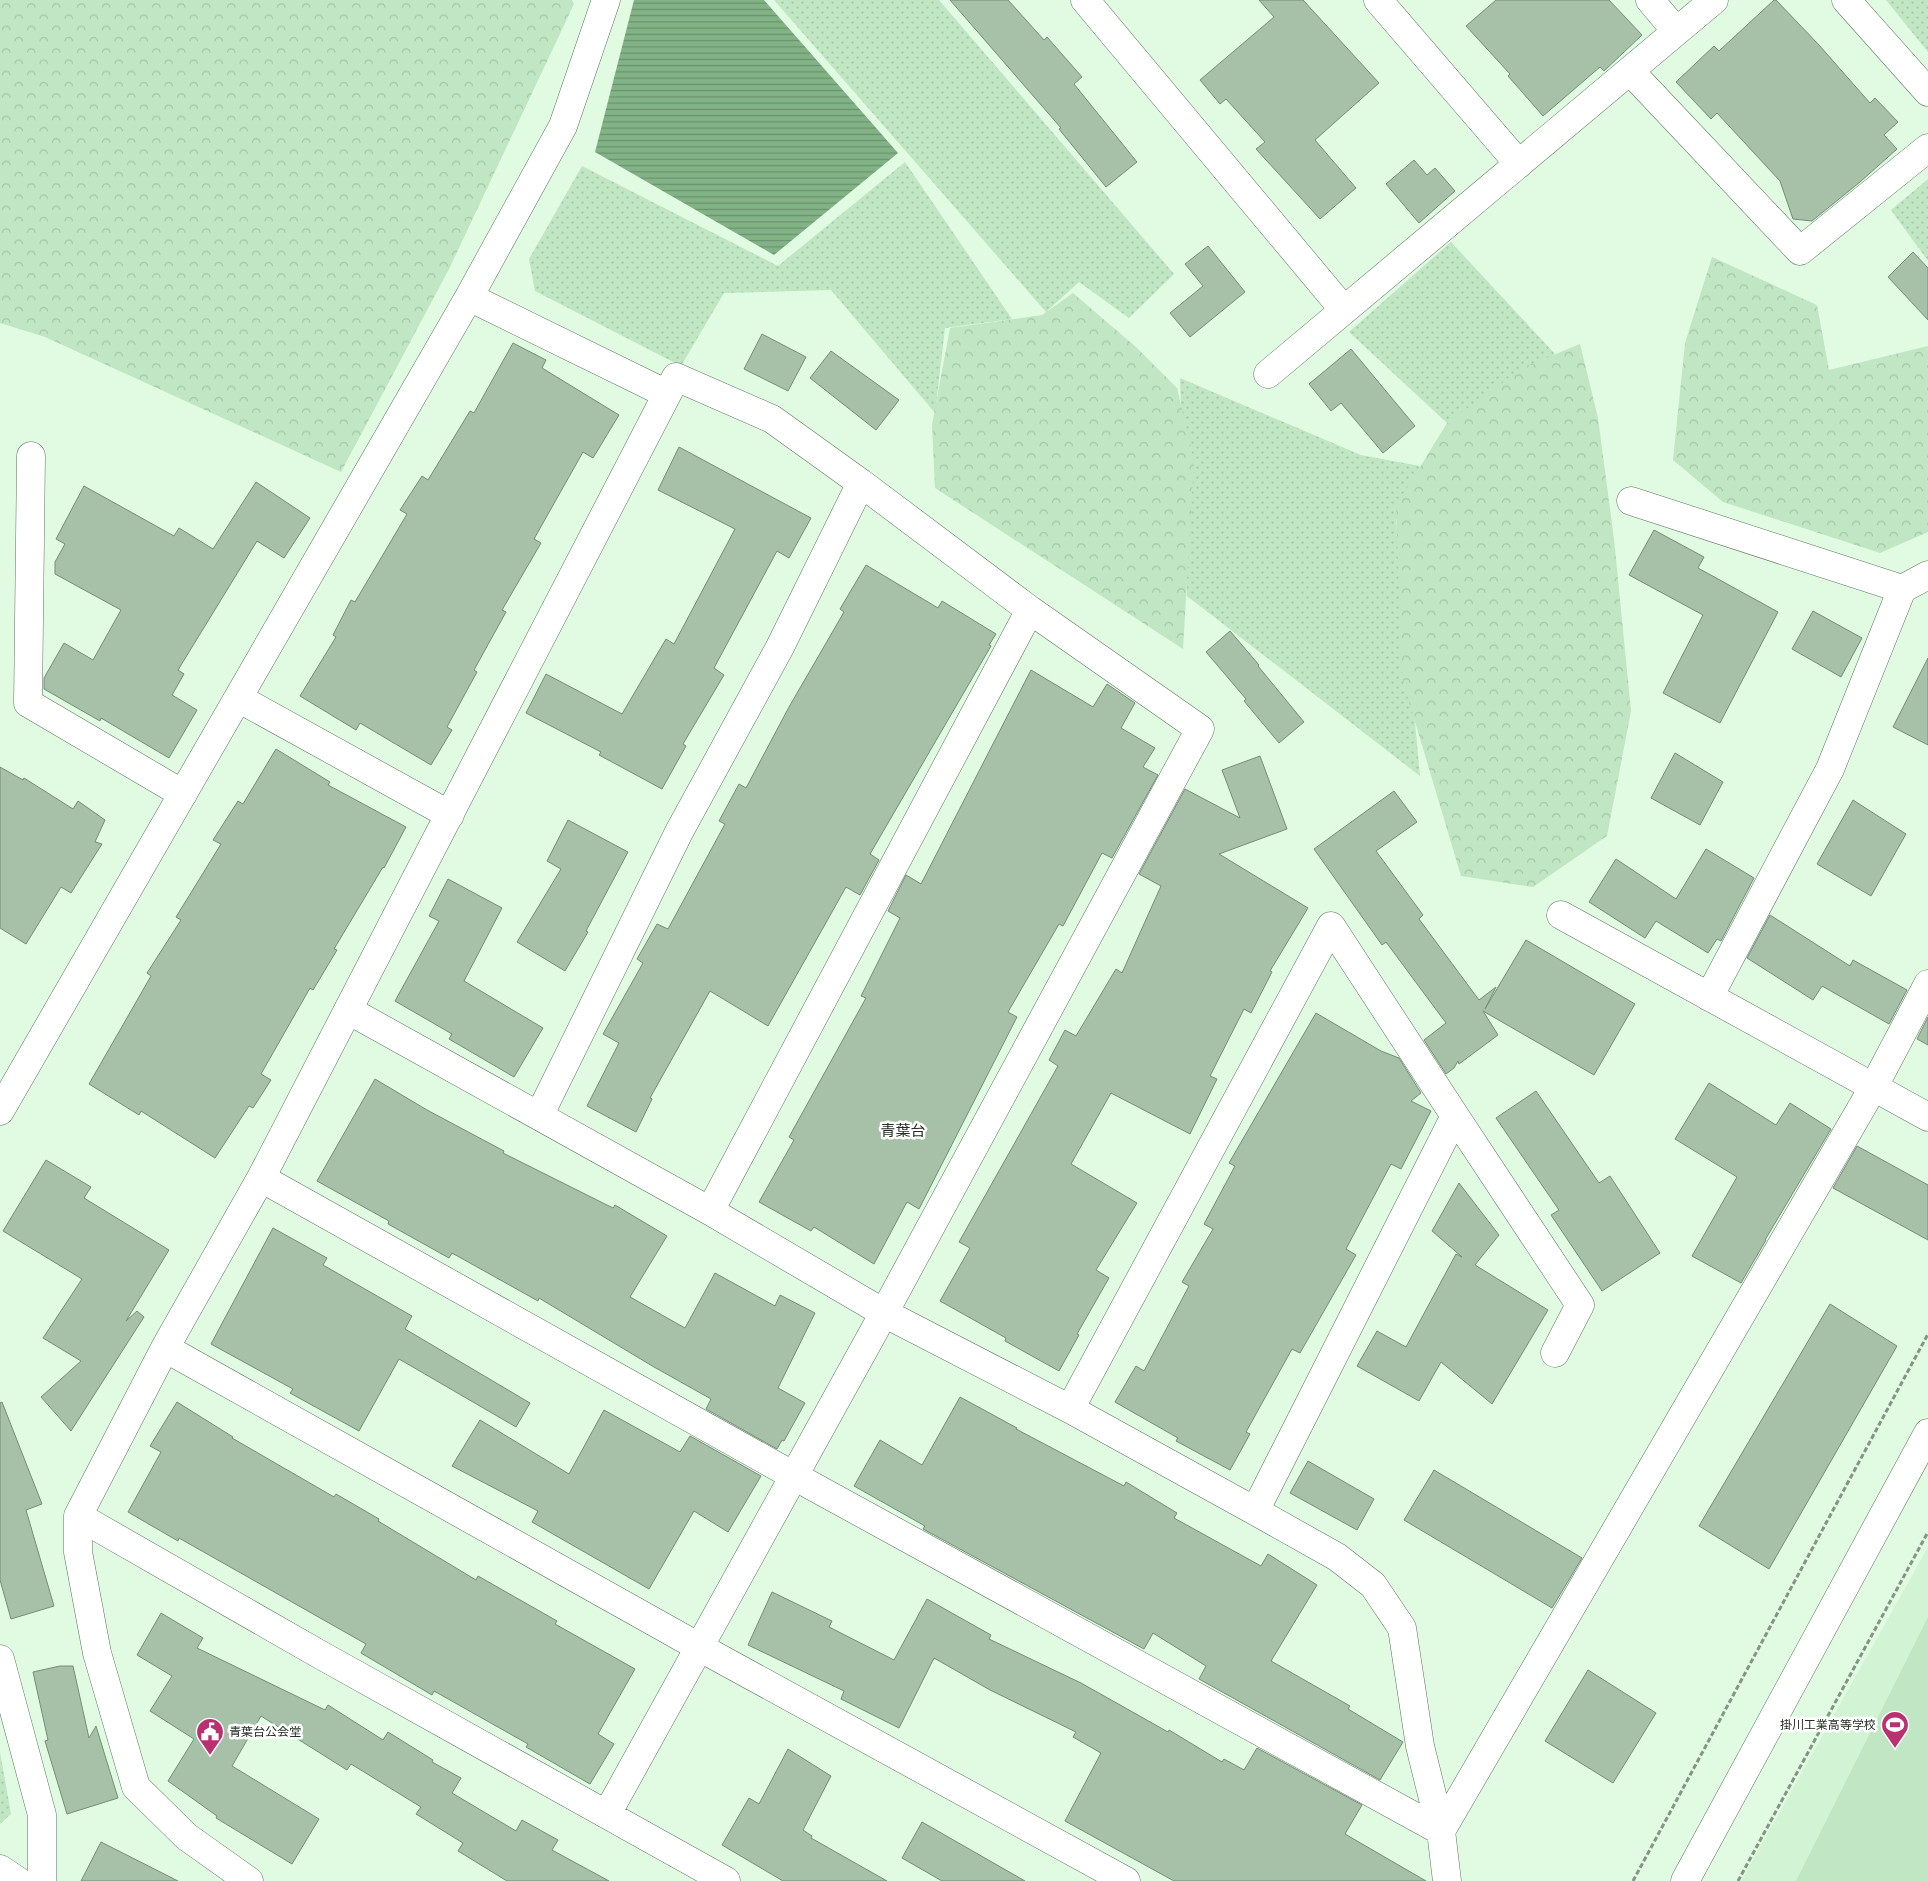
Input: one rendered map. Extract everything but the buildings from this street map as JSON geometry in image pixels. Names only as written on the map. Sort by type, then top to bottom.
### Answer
[{"type":"street","points":[[0,1111],[469,298],[563,126],[606,0]]},
{"type":"street","points":[[1085,0],[1344,310]]},
{"type":"street","points":[[1378,0],[1519,164]]},
{"type":"street","points":[[1650,0],[1676,31]]},
{"type":"street","points":[[1268,374],[1714,0]]},
{"type":"street","points":[[1846,0],[1928,92]]},
{"type":"street","points":[[1630,71],[1800,251],[1928,148]]},
{"type":"street","points":[[469,298],[667,394]]},
{"type":"street","points":[[249,1881],[187,1837],[136,1787],[97,1653],[78,1552],[78,1516],[165,1348],[261,1178],[676,377],[772,419],[861,483],[1030,610],[1200,729],[884,1313],[607,1814]]},
{"type":"street","points":[[31,456],[28,704],[183,794]]},
{"type":"street","points":[[539,1116],[679,832],[780,646],[861,483]]},
{"type":"street","points":[[1630,501],[1902,589]]},
{"type":"street","points":[[1709,997],[1830,769],[1902,589],[1928,575]]},
{"type":"street","points":[[710,1211],[1030,610]]},
{"type":"street","points":[[238,698],[450,815]]},
{"type":"street","points":[[1560,915],[1928,1117]]},
{"type":"street","points":[[1070,1409],[1331,926],[1580,1305],[1555,1353]]},
{"type":"street","points":[[1441,1831],[1873,1088],[1928,984]]},
{"type":"street","points":[[348,1010],[710,1211],[884,1313],[1070,1409],[1255,1510],[1337,1557],[1373,1585],[1402,1628],[1420,1746],[1441,1831],[1447,1881]]},
{"type":"street","points":[[1255,1510],[1455,1116]]},
{"type":"street","points":[[261,1178],[794,1476],[1441,1831]]},
{"type":"street","points":[[165,1348],[699,1647],[1126,1881]]},
{"type":"street","points":[[1685,1881],[1928,1433]]},
{"type":"street","points":[[78,1516],[319,1654],[726,1881]]},
{"type":"street","points":[[0,1659],[42,1815],[42,1881]]},
{"type":"street","points":[[0,1870],[18,1881]]},
{"type":"path","points":[[1633,1881],[1928,1334]]},
{"type":"path","points":[[1738,1881],[1928,1532]]},
{"type":"shaded area","points":[[634,0],[764,0],[898,153],[774,255],[595,152]]},
{"type":"shaded area","points":[[1928,1547],[1928,1881],[1741,1881]]},
{"type":"green space","points":[[0,0],[572,0],[574,4],[449,269],[341,472],[45,337],[0,323]]},
{"type":"green space","points":[[774,0],[939,0],[1174,274],[1129,318],[1079,282],[1046,312]]},
{"type":"green space","points":[[1886,0],[1928,0],[1928,52]]},
{"type":"green space","points":[[905,162],[1012,319],[945,328],[935,413],[831,290],[724,293],[681,366],[535,291],[529,259],[582,166],[778,266]]},
{"type":"green space","points":[[1928,179],[1928,261],[1891,210]]},
{"type":"green space","points":[[1451,242],[1555,354],[1447,423],[1349,332]]},
{"type":"green space","points":[[1712,257],[1817,305],[1829,370],[1928,346],[1928,532],[1880,553],[1723,502],[1673,460],[1685,343]]},
{"type":"green space","points":[[1073,293],[1136,347],[1177,388],[1194,461],[1183,649],[935,488],[932,425],[950,328],[1042,315]]},
{"type":"green space","points":[[1580,344],[1598,418],[1614,539],[1631,711],[1607,836],[1533,887],[1461,876],[1402,678],[1396,506],[1447,423],[1524,367]]},
{"type":"green space","points":[[1180,378],[1361,455],[1420,466],[1396,520],[1420,776],[1187,596]]},
{"type":"green space","name":"掛川工業高等学校","points":[[1928,1617],[1928,1881],[1796,1881]]},
{"type":"green space","points":[[0,1752],[11,1814],[0,1824]]},
{"type":"place","name":"掛川工業高等学校","points":[[1895,1749]]},
{"type":"place","name":"青葉台公会堂","points":[[210,1756]]},
{"type":"district","name":"青葉台","points":[[903,1131]]}]
